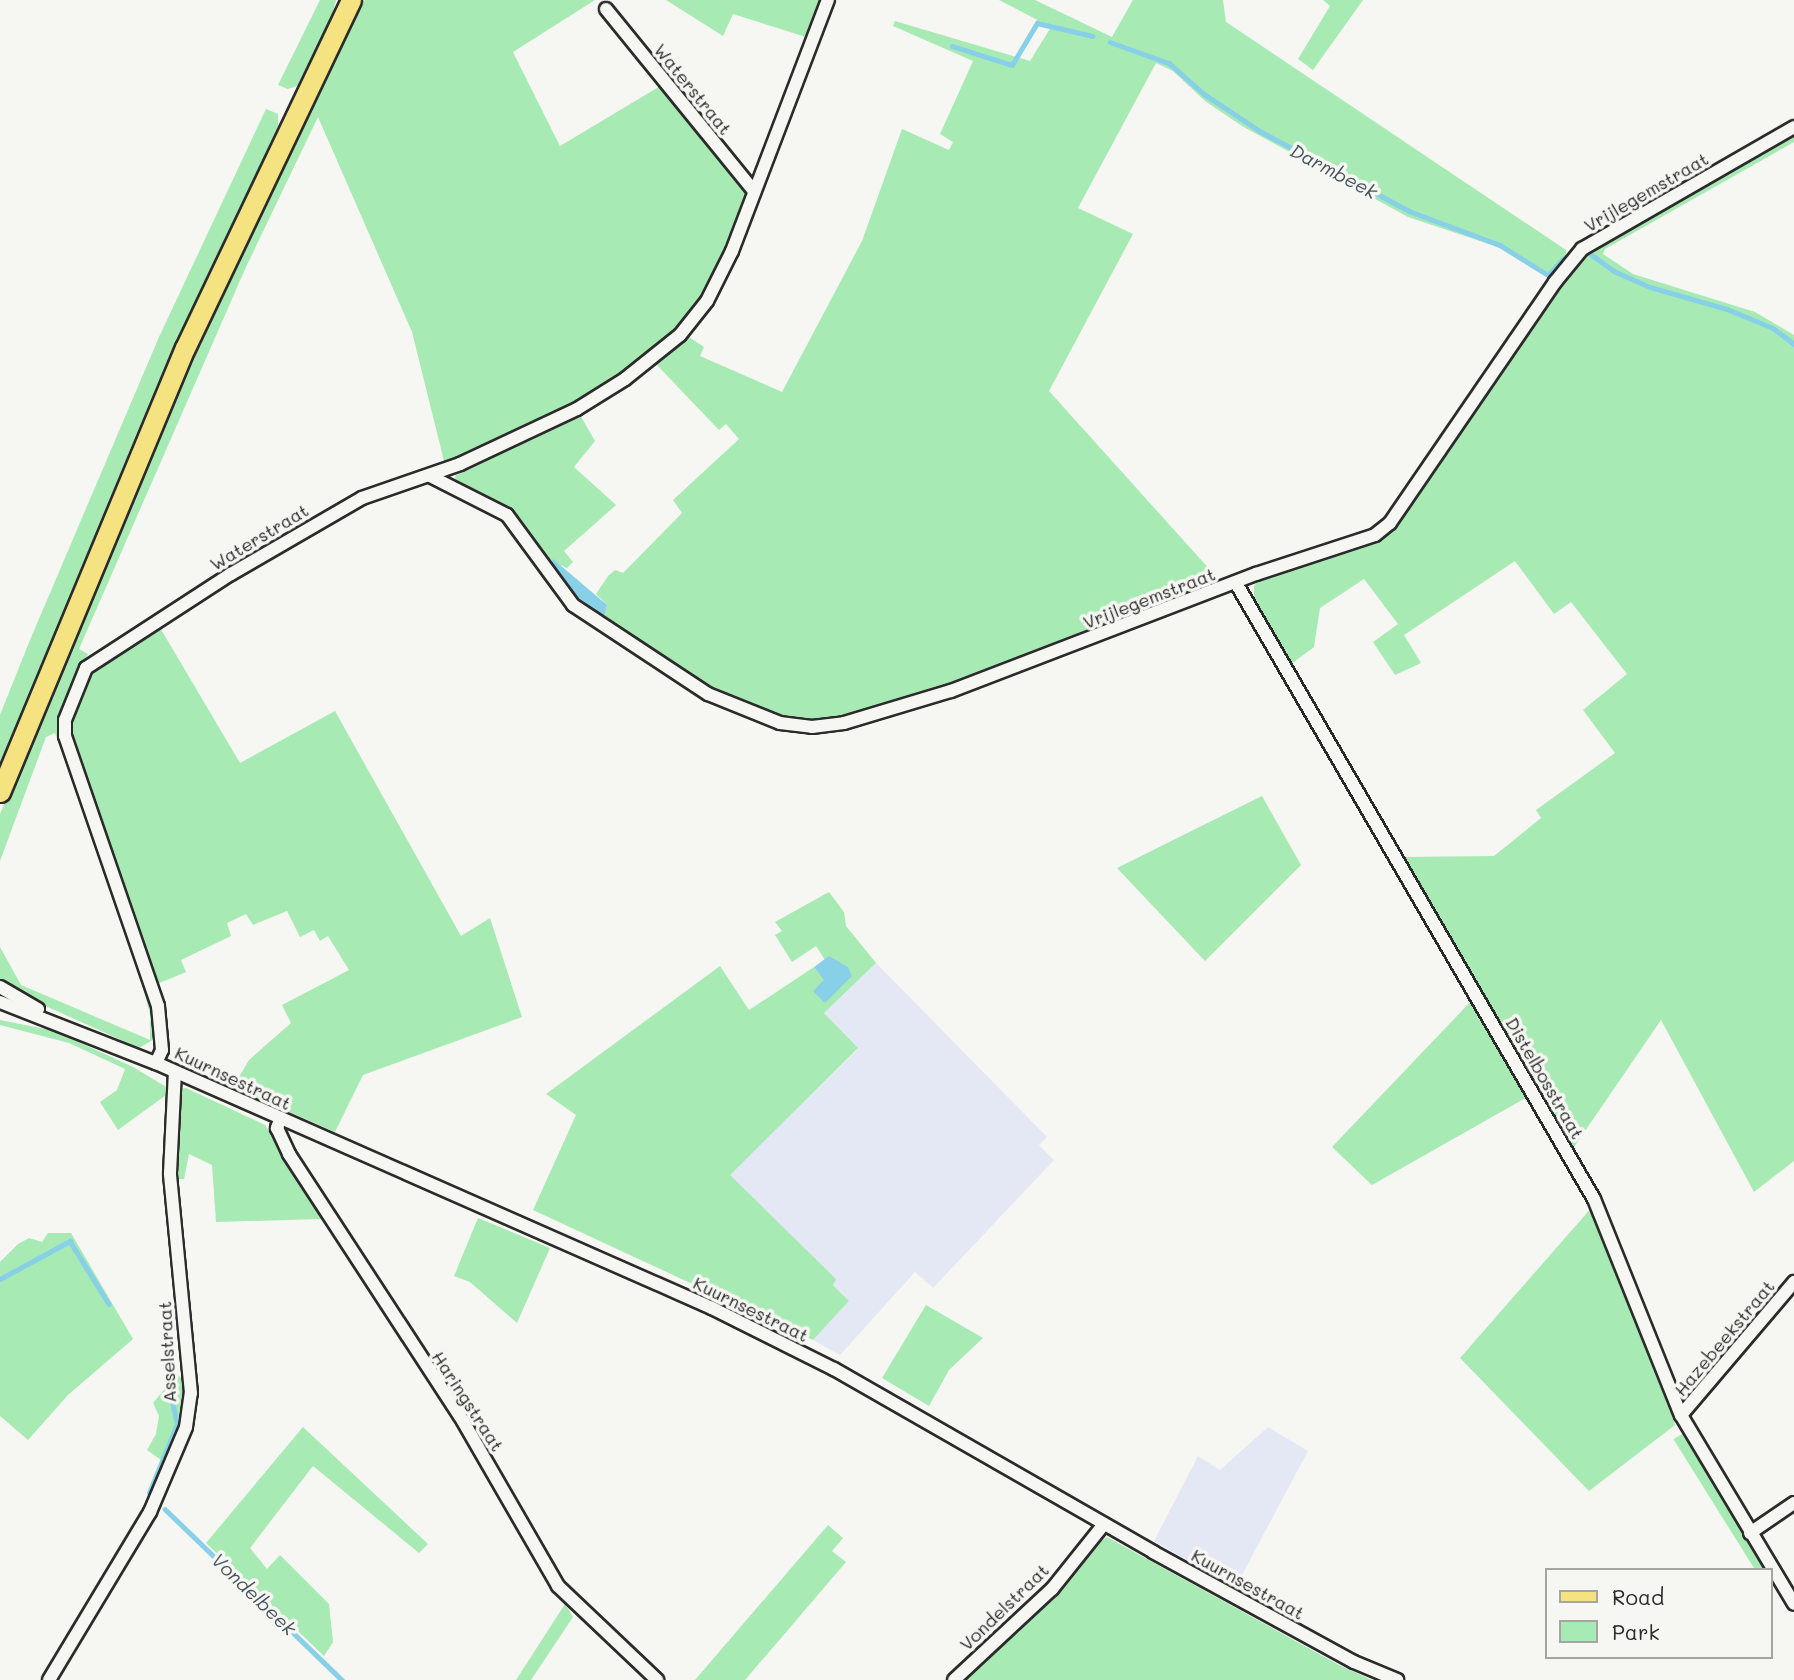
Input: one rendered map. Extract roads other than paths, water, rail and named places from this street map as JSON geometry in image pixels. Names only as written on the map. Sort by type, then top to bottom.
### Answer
[{"type":"main road","points":[[0,792],[179,360],[351,0]]},
{"type":"street","name":"Waterstraat","points":[[156,1062],[162,1050],[158,1006],[65,736],[65,720],[86,668],[299,533],[362,498],[430,476],[577,409],[680,335],[707,300],[732,251],[828,0]]},
{"type":"street","name":"Waterstraat","points":[[606,9],[754,191]]},
{"type":"street","name":"Vrijlegemstraat","points":[[430,476],[507,515],[573,605],[640,653],[746,712],[812,727],[951,691],[1236,583],[1375,535],[1390,523],[1555,282],[1583,248],[1794,127]]},
{"type":"street","name":"Distelbosstraat","points":[[1236,583],[1288,666],[1333,754],[1594,1199],[1681,1415],[1772,1568]]},
{"type":"street","name":"Kuurnsestraat","points":[[0,987],[63,1023]]},
{"type":"street","name":"Kuurnsestraat","points":[[0,1002],[63,1023],[156,1062],[280,1119],[603,1257],[712,1308],[834,1369],[1104,1524],[1342,1655],[1397,1680]]},
{"type":"street","name":"Asselstraat","points":[[49,1680],[150,1513],[186,1427],[191,1393],[170,1173],[176,1072]]},
{"type":"street","name":"Haringstraat","points":[[280,1119],[277,1128],[289,1153],[460,1416],[558,1586],[657,1680]]},
{"type":"street","name":"Hazebeekstraat","points":[[1681,1415],[1794,1282]]},
{"type":"street","points":[[1750,1533],[1794,1503]]},
{"type":"street","name":"Vondelstraat","points":[[954,1680],[1052,1589],[1104,1524]]},
{"type":"street","name":"Distelbosstraat","points":[[1773,1570],[1794,1604]]},
{"type":"water","points":[[553,559],[607,605],[604,617],[570,591],[551,565]]},
{"type":"water","points":[[829,956],[848,967],[852,976],[825,1003],[813,991],[824,980],[814,967]]},
{"type":"waterway","name":"Darmbeek","points":[[952,46],[1012,65],[1037,23],[1093,36]]},
{"type":"waterway","name":"Darmbeek","points":[[1110,42],[1169,63],[1204,94],[1260,131],[1409,211],[1500,245],[1548,275],[1563,259]]},
{"type":"waterway","name":"Darmbeek","points":[[1585,254],[1588,252],[1614,271],[1650,287],[1727,309],[1773,328],[1794,344]]},
{"type":"waterway","name":"Vondelbeek","points":[[0,1279],[70,1241],[109,1304]]},
{"type":"waterway","name":"Vondelbeek","points":[[149,1493],[177,1424],[172,1402]]},
{"type":"waterway","name":"Vondelbeek","points":[[165,1509],[342,1680]]}]
